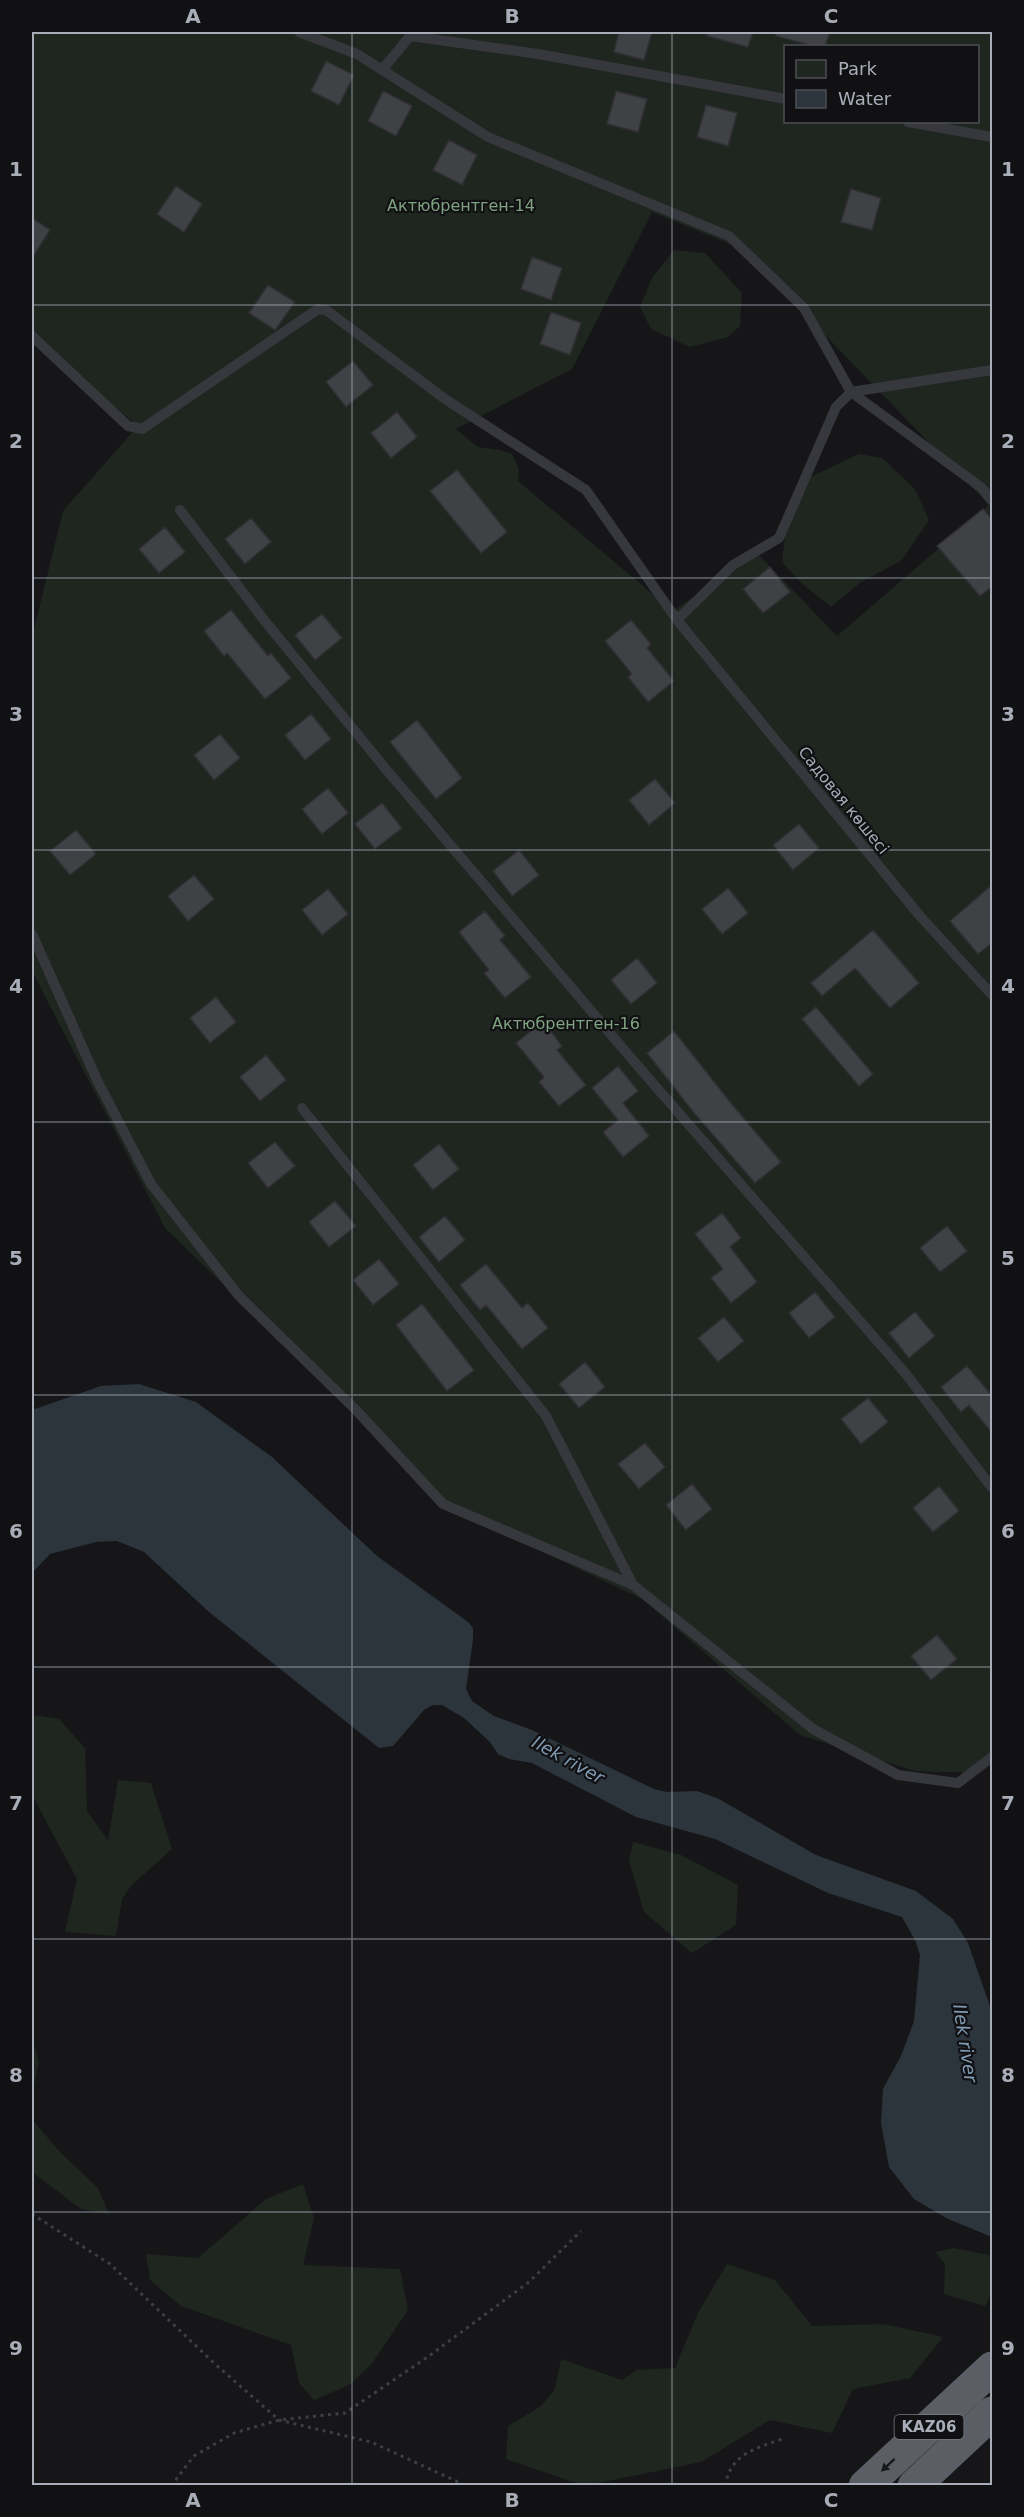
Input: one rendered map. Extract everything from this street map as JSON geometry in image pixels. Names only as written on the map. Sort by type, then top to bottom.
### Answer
[{"type":"highway","name":"KАZ06","points":[[865,2486],[993,2368]]},
{"type":"highway","name":"KАZ06","points":[[914,2486],[993,2413]]},
{"type":"lane","points":[[299,32],[357,54],[488,137],[729,236],[804,308],[851,392],[982,488],[993,501]]},
{"type":"lane","points":[[382,70],[410,36],[538,54],[784,99]]},
{"type":"lane","points":[[914,123],[993,137]]},
{"type":"lane","name":"Садовая көшесі","points":[[32,336],[128,426],[142,429],[318,309],[326,310],[445,399],[586,490],[677,620],[920,916],[993,995]]},
{"type":"lane","points":[[677,620],[733,566],[779,538],[836,407],[851,392],[993,370]]},
{"type":"lane","points":[[180,510],[264,620],[386,768],[637,1065],[906,1374],[993,1488]]},
{"type":"lane","points":[[32,934],[97,1080],[152,1184],[239,1296],[356,1410],[443,1504],[633,1585],[813,1729],[898,1774],[958,1783],[993,1757]]},
{"type":"lane","points":[[302,1108],[546,1416],[633,1585]]},
{"type":"path","points":[[32,2214],[110,2264],[215,2364],[279,2420],[371,2442],[467,2486]]},
{"type":"path","points":[[171,2486],[194,2457],[234,2433],[279,2420],[345,2413],[429,2356],[529,2282],[581,2231]]},
{"type":"path","points":[[725,2486],[727,2475],[742,2454],[782,2439]]},
{"type":"green space","name":"Актюбрентген-16","points":[[32,32],[992,32],[992,1759],[974,1773],[915,1771],[800,1735],[642,1599],[456,1511],[165,1228],[32,971],[32,637],[63,511],[138,426],[32,338]],"holes":[[[652,212],[742,249],[989,505],[837,636],[757,553],[673,611],[518,481],[519,469],[512,454],[478,447],[456,429],[572,369]]]},
{"type":"green space","points":[[674,250],[705,253],[742,293],[740,326],[728,337],[690,347],[651,329],[640,307],[652,278]]},
{"type":"green space","points":[[859,454],[882,458],[915,489],[929,520],[901,561],[861,582],[831,607],[801,583],[782,562],[786,525],[810,477]]},
{"type":"green space","points":[[32,1715],[59,1719],[85,1748],[87,1811],[108,1840],[118,1780],[151,1783],[172,1849],[131,1886],[122,1899],[116,1936],[65,1932],[77,1879],[32,1795]]},
{"type":"green space","points":[[633,1842],[681,1855],[738,1885],[736,1925],[692,1953],[644,1912],[629,1861]]},
{"type":"green space","points":[[32,2037],[39,2061],[32,2096]]},
{"type":"green space","points":[[32,2119],[59,2151],[98,2188],[109,2214],[81,2209],[32,2172]]},
{"type":"green space","points":[[303,2184],[314,2218],[303,2265],[400,2269],[408,2310],[371,2365],[349,2385],[314,2400],[299,2383],[291,2345],[181,2306],[150,2280],[146,2254],[198,2258],[266,2199]]},
{"type":"green space","points":[[954,2248],[989,2255],[993,2268],[993,2281],[985,2306],[944,2294],[945,2264],[935,2252]]},
{"type":"green space","points":[[727,2264],[775,2280],[812,2326],[884,2324],[943,2337],[910,2378],[853,2389],[832,2433],[770,2420],[701,2462],[589,2485],[582,2485],[506,2459],[508,2426],[541,2406],[555,2389],[561,2359],[622,2380],[637,2370],[675,2368],[698,2313]]},
{"type":"water","name":"Ilek river","points":[[139,1384],[196,1402],[272,1457],[377,1556],[468,1622],[473,1628],[473,1640],[466,1689],[472,1701],[494,1716],[532,1730],[654,1789],[667,1792],[697,1791],[717,1798],[816,1855],[916,1891],[953,1919],[968,1943],[992,2012],[992,2237],[948,2219],[914,2199],[889,2167],[881,2123],[883,2089],[901,2056],[914,2021],[920,1955],[915,1940],[902,1917],[828,1893],[715,1839],[636,1817],[532,1763],[509,1759],[498,1754],[490,1742],[464,1718],[442,1705],[433,1705],[424,1710],[393,1746],[379,1748],[209,1612],[144,1552],[117,1541],[96,1542],[50,1554],[32,1573],[32,1410],[101,1386]]},
{"type":"building","points":[[619,32],[652,32],[644,60],[614,52]]},
{"type":"building","points":[[708,32],[753,32],[748,47],[707,36]]},
{"type":"building","points":[[776,32],[830,32],[825,45],[809,45],[776,36]]},
{"type":"building","points":[[326,61],[354,75],[339,105],[311,91]]},
{"type":"building","points":[[383,91],[412,106],[396,136],[368,121]]},
{"type":"building","points":[[616,91],[647,99],[638,132],[607,124]]},
{"type":"building","points":[[706,105],[737,113],[728,146],[697,137]]},
{"type":"building","points":[[449,140],[477,155],[462,185],[433,170]]},
{"type":"building","points":[[176,186],[202,204],[184,232],[157,214]]},
{"type":"building","points":[[851,189],[881,198],[872,230],[841,222]]},
{"type":"building","points":[[32,218],[50,230],[32,258]]},
{"type":"building","points":[[532,257],[562,268],[551,300],[521,289]]},
{"type":"building","points":[[268,285],[295,302],[275,330],[249,313]]},
{"type":"building","points":[[551,312],[581,323],[570,355],[540,344]]},
{"type":"building","points":[[353,361],[373,385],[346,407],[326,382]]},
{"type":"building","points":[[397,412],[417,437],[391,458],[371,433]]},
{"type":"building","points":[[457,470],[507,532],[481,553],[430,491]]},
{"type":"building","points":[[983,509],[993,520],[993,586],[980,596],[937,546]]},
{"type":"building","points":[[251,518],[271,542],[245,564],[225,539]]},
{"type":"building","points":[[165,527],[185,552],[159,573],[139,549]]},
{"type":"building","points":[[770,567],[790,592],[763,613],[743,589]]},
{"type":"building","points":[[231,610],[268,656],[271,653],[291,678],[265,699],[227,653],[224,656],[204,631]]},
{"type":"building","points":[[322,614],[342,638],[315,660],[295,635]]},
{"type":"building","points":[[631,620],[651,644],[647,648],[674,681],[648,702],[628,677],[632,674],[605,641]]},
{"type":"building","points":[[311,714],[331,739],[305,760],[285,735]]},
{"type":"building","points":[[417,720],[462,778],[436,799],[390,742]]},
{"type":"building","points":[[220,734],[240,758],[214,780],[194,755]]},
{"type":"building","points":[[655,779],[675,803],[649,825],[629,800]]},
{"type":"building","points":[[328,788],[348,813],[322,834],[302,809]]},
{"type":"building","points":[[382,803],[402,828],[375,849],[355,824]]},
{"type":"building","points":[[799,824],[819,848],[793,870],[773,845]]},
{"type":"building","points":[[76,830],[96,854],[70,875],[50,851]]},
{"type":"building","points":[[519,850],[539,875],[512,896],[493,871]]},
{"type":"building","points":[[194,875],[214,899],[188,921],[168,896]]},
{"type":"building","points":[[993,884],[993,942],[978,954],[950,921]]},
{"type":"building","points":[[728,888],[748,913],[722,934],[702,909]]},
{"type":"building","points":[[328,889],[348,914],[322,935],[302,910]]},
{"type":"building","points":[[485,911],[505,936],[500,940],[531,977],[505,998],[484,973],[489,970],[459,932]]},
{"type":"building","points":[[873,930],[919,983],[890,1008],[855,968],[822,996],[811,983]]},
{"type":"building","points":[[637,958],[657,983],[631,1004],[611,980]]},
{"type":"building","points":[[216,997],[236,1022],[210,1043],[190,1018]]},
{"type":"building","points":[[816,1007],[873,1074],[859,1086],[802,1019]]},
{"type":"building","points":[[543,1021],[562,1046],[557,1050],[586,1085],[559,1106],[539,1082],[544,1077],[516,1043]]},
{"type":"building","points":[[674,1031],[781,1162],[755,1183],[695,1114],[647,1053]]},
{"type":"building","points":[[266,1055],[286,1080],[260,1101],[240,1077]]},
{"type":"building","points":[[618,1066],[638,1091],[623,1103],[649,1136],[623,1157],[603,1132],[618,1120],[592,1088]]},
{"type":"building","points":[[275,1142],[295,1166],[268,1188],[248,1163]]},
{"type":"building","points":[[439,1144],[459,1169],[433,1190],[413,1165]]},
{"type":"building","points":[[335,1201],[356,1226],[329,1247],[309,1222]]},
{"type":"building","points":[[722,1213],[741,1238],[730,1247],[757,1282],[731,1303],[711,1278],[723,1269],[695,1234]]},
{"type":"building","points":[[445,1216],[465,1240],[439,1262],[419,1237]]},
{"type":"building","points":[[947,1226],[967,1251],[940,1272],[920,1248]]},
{"type":"building","points":[[379,1259],[399,1284],[373,1305],[353,1280]]},
{"type":"building","points":[[486,1264],[522,1308],[528,1303],[548,1328],[522,1349],[486,1305],[480,1310],[460,1285]]},
{"type":"building","points":[[815,1292],[835,1317],[809,1338],[789,1313]]},
{"type":"building","points":[[422,1304],[474,1370],[447,1391],[396,1325]]},
{"type":"building","points":[[915,1312],[935,1336],[909,1358],[889,1333]]},
{"type":"building","points":[[724,1317],[744,1341],[718,1362],[698,1338]]},
{"type":"building","points":[[585,1362],[605,1387],[579,1408],[559,1384]]},
{"type":"building","points":[[967,1366],[993,1397],[993,1434],[969,1405],[961,1412],[941,1387]]},
{"type":"building","points":[[868,1398],[888,1422],[861,1444],[841,1419]]},
{"type":"building","points":[[645,1443],[665,1467],[639,1489],[618,1464]]},
{"type":"building","points":[[692,1484],[712,1509],[686,1530],[666,1505]]},
{"type":"building","points":[[939,1486],[959,1511],[933,1532],[913,1508]]},
{"type":"building","points":[[937,1635],[957,1659],[931,1680],[911,1656]]},
{"type":"park label","name":"Актюбрентген-14","points":[[461,205]]}]
